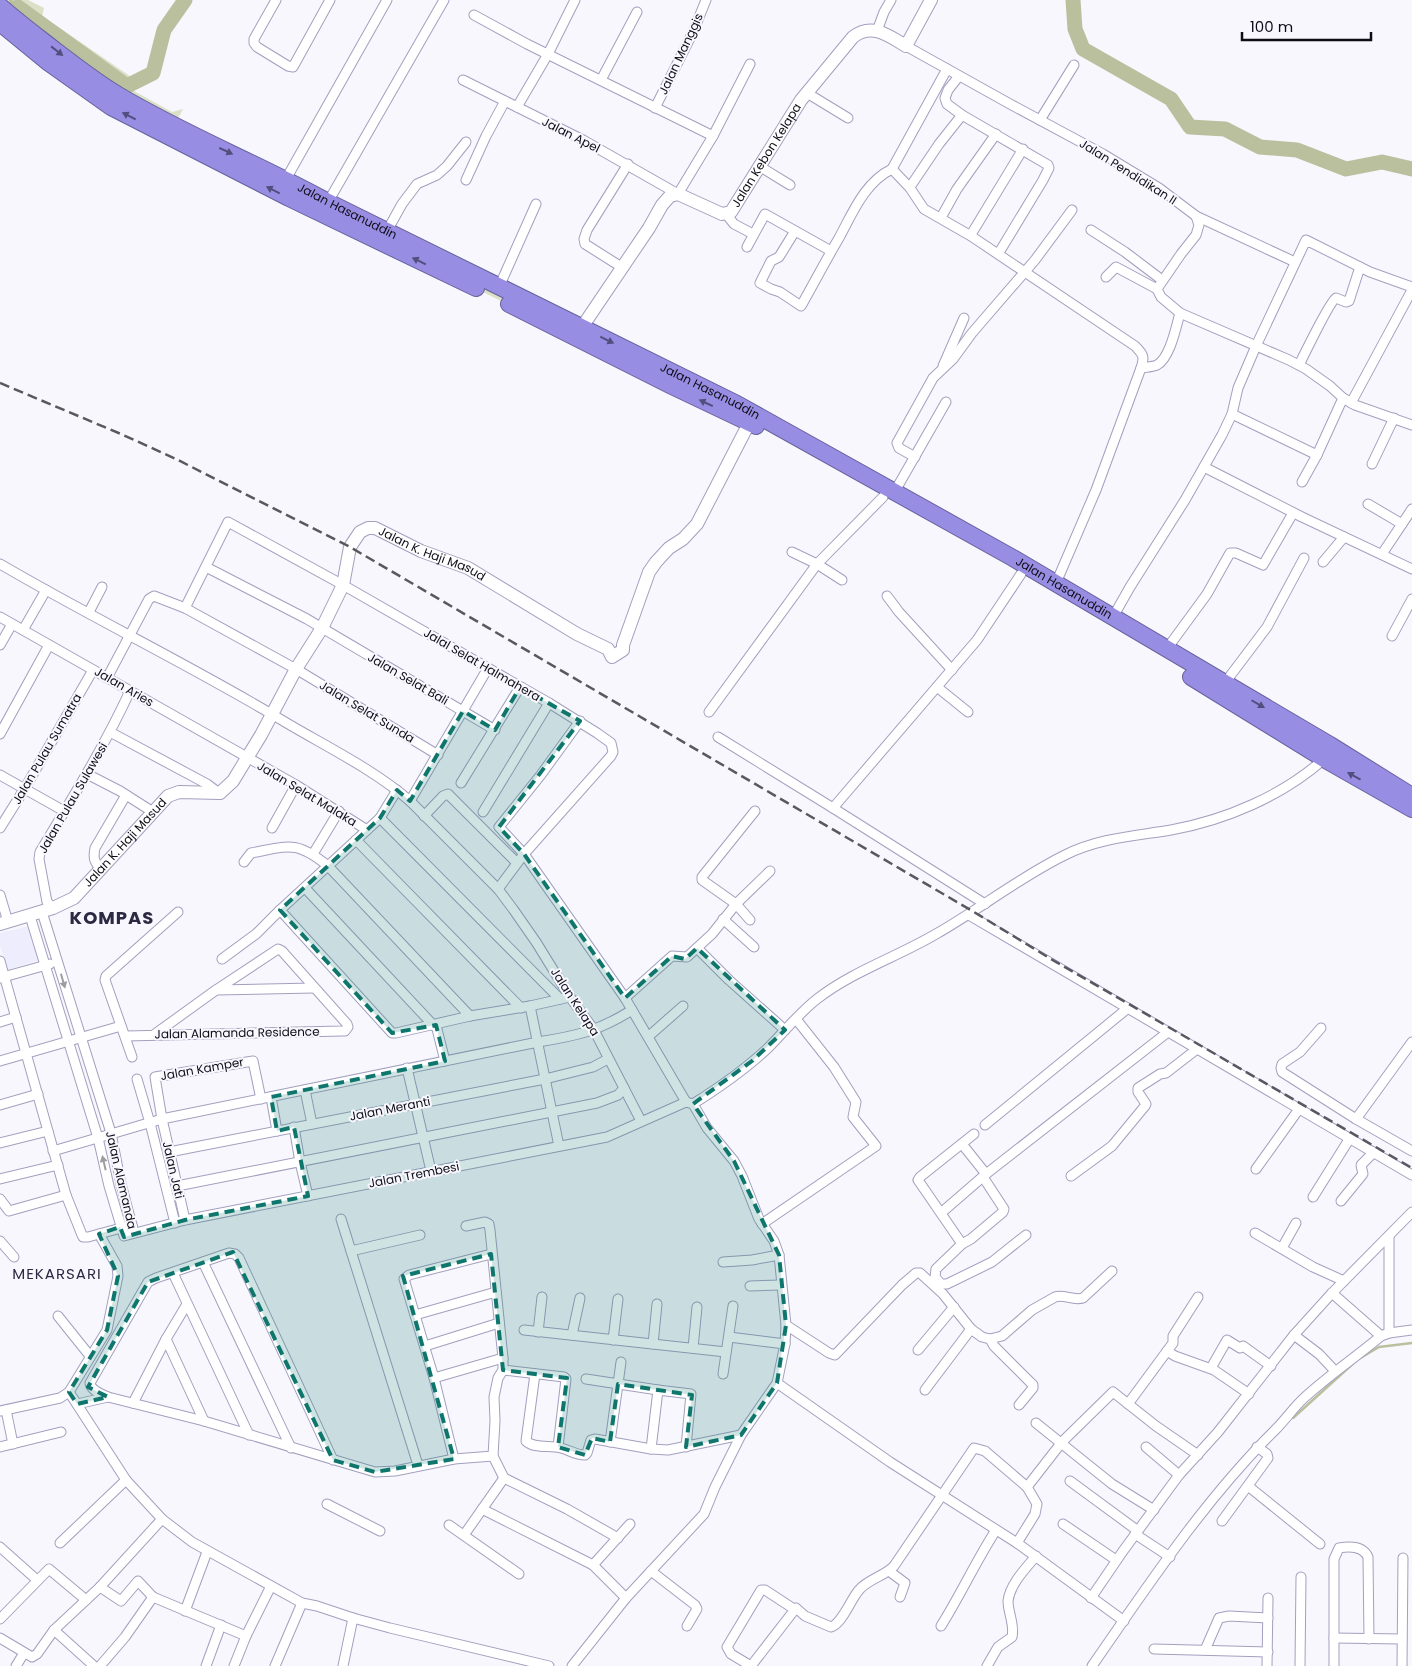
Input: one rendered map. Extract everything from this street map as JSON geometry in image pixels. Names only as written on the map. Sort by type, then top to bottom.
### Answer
[{"type":"highway","name":"Jalan Hasanuddin","points":[[0,6],[7,24],[49,63],[111,107],[289,198],[730,400],[755,421],[1056,583],[1412,796]]},
{"type":"highway","name":"Jalan Hasanuddin","points":[[7,24],[117,95],[188,133],[288,176],[328,202],[499,287],[579,332]]},
{"type":"highway","name":"Jalan Hasanuddin","points":[[889,494],[1324,759],[1412,809]]},
{"type":"street","points":[[276,0],[254,43],[257,47],[288,66],[293,67],[330,0]]},
{"type":"street","points":[[288,176],[387,0]]},
{"type":"street","points":[[328,202],[444,0]]},
{"type":"street","points":[[517,106],[548,54],[575,0]]},
{"type":"street","name":"Jalan Manggis","points":[[655,108],[693,32],[706,0]]},
{"type":"street","points":[[891,0],[884,12],[882,33],[906,46],[931,0]]},
{"type":"street","points":[[601,80],[637,12]]},
{"type":"street","points":[[474,14],[548,54],[713,136]]},
{"type":"street","name":"Jalan Kebon Kelapa","points":[[678,194],[726,214],[731,212],[790,115],[853,37],[864,30],[899,34],[917,27]]},
{"type":"street","name":"Jalan Pendidikan II","points":[[906,46],[1128,169],[1196,216],[1295,262]]},
{"type":"street","points":[[579,332],[623,268],[662,205],[670,196],[678,194],[713,136],[750,64]]},
{"type":"street","points":[[1040,120],[1074,65]]},
{"type":"street","points":[[795,230],[779,257],[771,261],[760,283],[780,292],[802,306],[861,197],[881,174],[892,169],[947,69]]},
{"type":"street","points":[[959,76],[948,90],[945,98],[947,104],[962,115],[1023,149],[1048,165],[1049,168],[1000,251]]},
{"type":"street","name":"Jalan Apel","points":[[463,80],[628,164],[678,194]]},
{"type":"street","points":[[807,93],[848,118]]},
{"type":"street","points":[[466,180],[486,136],[505,101]]},
{"type":"street","points":[[912,184],[939,144],[962,115]]},
{"type":"street","points":[[942,214],[957,189],[996,134]]},
{"type":"street","points":[[387,231],[402,204],[417,184],[437,175],[447,166],[466,142]]},
{"type":"street","points":[[972,233],[1023,149]]},
{"type":"street","points":[[623,268],[586,244],[584,238],[587,230],[628,164]]},
{"type":"street","points":[[759,166],[790,185]]},
{"type":"street","points":[[892,169],[910,188],[924,209],[971,236],[1135,346],[1143,354],[1144,359],[1141,368],[1096,490],[1056,583]]},
{"type":"street","points":[[499,287],[536,204]]},
{"type":"street","points":[[915,457],[899,448],[897,443],[933,378],[953,359],[1072,210]]},
{"type":"street","points":[[726,214],[734,224],[753,234]]},
{"type":"street","points":[[747,247],[765,214],[831,251]]},
{"type":"street","points":[[1157,289],[1196,235],[1199,225],[1196,216]]},
{"type":"street","points":[[1091,230],[1125,252],[1162,280]]},
{"type":"street","points":[[1113,617],[1204,467],[1232,414],[1234,397],[1306,240],[1360,267],[1412,288],[1351,403]]},
{"type":"street","points":[[1106,277],[1116,267],[1125,252]]},
{"type":"street","points":[[1116,267],[1157,289],[1161,297],[1180,313],[1299,365],[1351,403],[1412,425]]},
{"type":"street","points":[[1299,365],[1332,301],[1336,298],[1346,302],[1349,301],[1360,267]]},
{"type":"street","points":[[1141,368],[1157,365],[1164,357],[1172,342],[1180,313]]},
{"type":"street","points":[[942,368],[964,318]]},
{"type":"street","points":[[1302,482],[1317,455],[1343,398]]},
{"type":"street","points":[[709,712],[817,564],[889,494],[915,457],[946,402]]},
{"type":"street","points":[[1232,414],[1317,455]]},
{"type":"street","points":[[1372,464],[1394,418]]},
{"type":"street","name":"Jalan K. Haji Masud","points":[[4,923],[42,912],[74,898],[168,796],[179,792],[220,793],[233,781],[248,758],[296,669],[322,628],[343,585],[350,547],[360,532],[368,528],[375,528],[421,551],[468,568],[577,634],[608,649],[612,657],[623,650],[638,599],[649,572],[669,548],[683,538],[697,524],[737,444],[755,421]]},
{"type":"street","points":[[1204,467],[1293,513],[1412,569]]},
{"type":"street","points":[[1368,504],[1402,524]]},
{"type":"street","points":[[1382,554],[1412,509]]},
{"type":"street","points":[[1166,650],[1207,594],[1230,553],[1236,553],[1262,565],[1293,513]]},
{"type":"street","name":"Jalal Selat Halmahera","points":[[206,567],[228,522],[343,585],[549,703],[580,721],[611,743],[613,752],[611,756],[524,854]]},
{"type":"street","points":[[1323,562],[1344,538]]},
{"type":"street","points":[[792,552],[817,564],[842,580]]},
{"type":"street","points":[[1224,684],[1267,626],[1304,558]]},
{"type":"street","name":"Jalan Kelapa","points":[[0,564],[335,750],[397,790],[410,801],[498,890],[536,942],[570,997],[594,1030],[641,1121]]},
{"type":"street","points":[[185,608],[206,567]]},
{"type":"street","name":"Jalan Selat Bali","points":[[206,567],[322,628],[495,730]]},
{"type":"street","points":[[834,808],[977,640],[1021,574]]},
{"type":"street","points":[[89,612],[102,587]]},
{"type":"street","points":[[23,630],[46,590]]},
{"type":"street","name":"Jalan Selat Sunda","points":[[130,636],[151,596],[157,597],[185,608],[296,669],[438,755]]},
{"type":"street","points":[[887,596],[899,612],[952,670]]},
{"type":"street","points":[[1392,636],[1412,599]]},
{"type":"street","name":"Jalan Aries","points":[[0,617],[248,758]]},
{"type":"street","points":[[0,645],[12,624]]},
{"type":"street","points":[[107,678],[130,636]]},
{"type":"street","points":[[0,734],[49,645]]},
{"type":"street","points":[[410,801],[488,668]]},
{"type":"street","name":"Jalan Pulau Sumatra","points":[[0,828],[93,670]]},
{"type":"street","points":[[461,783],[520,687]]},
{"type":"street","points":[[937,687],[968,712]]},
{"type":"street","name":"Jalan Pulau Sulawesi","points":[[42,912],[47,902],[39,859],[40,852],[87,774],[130,691]]},
{"type":"street","points":[[483,812],[549,703]]},
{"type":"street","points":[[572,1666],[626,1598],[704,1514],[741,1435],[777,1383],[786,1326],[779,1255],[774,1241],[759,1219],[734,1161],[707,1128],[625,998],[524,854],[499,827],[540,776],[580,721]]},
{"type":"street","points":[[110,732],[207,784],[220,793]]},
{"type":"street","points":[[718,737],[985,904]]},
{"type":"street","name":"Jalan Selat Malaka","points":[[248,758],[367,830]]},
{"type":"street","name":"Jalan Trembesi","points":[[99,1234],[120,1227],[133,1229],[175,1223],[607,1137],[641,1121],[690,1103],[722,1086],[752,1061],[816,1000],[842,981],[935,935],[1032,873],[1066,854],[1087,845],[1124,836],[1186,827],[1228,814],[1299,780],[1324,759]]},
{"type":"street","points":[[87,774],[153,812]]},
{"type":"street","points":[[0,775],[64,811]]},
{"type":"street","points":[[272,828],[296,786]]},
{"type":"street","points":[[222,959],[256,934],[380,818],[397,790]]},
{"type":"street","points":[[424,816],[443,796],[448,794],[517,863]]},
{"type":"street","points":[[100,869],[94,862],[95,848],[126,795]]},
{"type":"street","points":[[313,854],[338,811]]},
{"type":"street","points":[[750,920],[736,904],[702,880],[702,877],[755,811]]},
{"type":"street","points":[[380,818],[560,999]]},
{"type":"street","points":[[356,840],[521,1008]]},
{"type":"street","points":[[244,862],[251,853],[288,847],[299,848],[313,854],[328,866],[470,1016]]},
{"type":"street","points":[[498,890],[524,854]]},
{"type":"street","points":[[625,998],[672,956],[687,957],[712,934],[736,904],[770,871]]},
{"type":"street","points":[[305,888],[435,1026],[445,1061]]},
{"type":"street","points":[[0,896],[4,923]]},
{"type":"street","points":[[280,910],[392,1032],[396,1033],[435,1026],[470,1016],[521,1008],[570,997]]},
{"type":"street","name":"Jalan Alamanda","points":[[42,912],[110,1134],[133,1229]]},
{"type":"street","name":"Jalan Alamanda","points":[[42,912],[45,966],[98,1138],[120,1227]]},
{"type":"street","points":[[132,1057],[106,985],[106,976],[178,912]]},
{"type":"street","points":[[969,915],[1412,1175]]},
{"type":"street","points":[[723,919],[754,947]]},
{"type":"street","points":[[697,948],[785,1030]]},
{"type":"street","points":[[155,1034],[216,990],[278,949],[282,951],[314,988]]},
{"type":"street","points":[[0,961],[2,978],[16,1017],[66,1195],[82,1235],[88,1238],[99,1234],[117,1266],[118,1276],[107,1330],[69,1392],[60,1398],[3,1410],[13,1444]]},
{"type":"street","points":[[2,978],[58,962]]},
{"type":"street","points":[[216,990],[314,988]]},
{"type":"street","name":"Jalan Alamanda Residence","points":[[126,1036],[155,1034],[202,1036],[342,1031],[347,1029],[347,1024],[314,988]]},
{"type":"street","points":[[530,1006],[559,1146]]},
{"type":"street","points":[[649,1036],[682,1006]]},
{"type":"street","points":[[985,1126],[1128,1008]]},
{"type":"street","points":[[54,1151],[162,1119],[407,1068],[580,1035],[612,1022],[632,1010]]},
{"type":"street","points":[[0,1022],[16,1017]]},
{"type":"street","points":[[762,1224],[876,1146],[853,1117],[856,1102],[839,1074],[796,1018]]},
{"type":"street","points":[[0,1061],[121,1026]]},
{"type":"street","points":[[1321,1028],[1300,1052],[1282,1064],[1282,1072],[1356,1119],[1412,1151]]},
{"type":"street","points":[[941,1213],[984,1175],[1168,1032]]},
{"type":"street","points":[[1356,1119],[1412,1042]]},
{"type":"street","points":[[1071,1176],[1112,1146],[1146,1106],[1137,1091],[1138,1088],[1160,1074],[1166,1073],[1197,1049]]},
{"type":"street","name":"Jalan Meranti","points":[[169,1152],[545,1079],[593,1067],[608,1059]]},
{"type":"street","name":"Jalan Kamper","points":[[162,1119],[155,1077],[253,1061],[261,1099]]},
{"type":"street","points":[[407,1068],[432,1171]]},
{"type":"street","name":"Jalan Jati","points":[[137,1079],[175,1223]]},
{"type":"street","points":[[177,1186],[608,1100],[618,1095],[624,1088]]},
{"type":"street","points":[[305,1090],[312,1124]]},
{"type":"street","points":[[0,1105],[38,1094]]},
{"type":"street","points":[[271,1097],[276,1131]]},
{"type":"street","points":[[1256,1169],[1300,1109]]},
{"type":"street","name":"Jalan Jati","points":[[162,1119],[185,1220]]},
{"type":"street","points":[[294,1127],[308,1196]]},
{"type":"street","points":[[0,1144],[48,1131]]},
{"type":"street","points":[[962,1244],[919,1183],[919,1178],[974,1134]]},
{"type":"street","points":[[1313,1197],[1350,1138]]},
{"type":"street","points":[[962,1144],[984,1175],[1004,1210],[971,1239],[962,1244],[946,1262],[936,1269],[935,1277],[944,1285],[992,1262],[1026,1235]]},
{"type":"street","points":[[1341,1201],[1364,1172],[1361,1165],[1374,1152]]},
{"type":"street","points":[[0,1180],[58,1165]]},
{"type":"street","points":[[109,1186],[121,1184]]},
{"type":"street","points":[[0,1199],[9,1211],[66,1195]]},
{"type":"street","points":[[1090,1598],[1179,1475],[1249,1394],[1294,1335],[1332,1293],[1412,1212]]},
{"type":"street","points":[[341,1219],[418,1466]]},
{"type":"street","points":[[466,1226],[485,1222],[489,1224],[503,1358],[503,1370],[498,1378],[494,1397],[493,1456],[504,1478],[567,1509],[618,1538]]},
{"type":"street","points":[[1282,1248],[1296,1223]]},
{"type":"street","points":[[1255,1233],[1313,1267],[1344,1281]]},
{"type":"street","points":[[351,1251],[420,1235]]},
{"type":"street","points":[[1385,1334],[1389,1236]]},
{"type":"street","points":[[0,1241],[14,1256]]},
{"type":"street","points":[[333,1460],[239,1258],[235,1254],[229,1253],[148,1282],[90,1383],[94,1390],[108,1397],[204,1421],[291,1448],[333,1460],[375,1472],[395,1471],[454,1459],[493,1456]]},
{"type":"street","points":[[454,1459],[434,1378],[404,1281],[405,1277],[491,1254]]},
{"type":"street","points":[[723,1262],[752,1260],[779,1255]]},
{"type":"street","points":[[203,1262],[291,1448]]},
{"type":"street","points":[[786,1326],[835,1355],[916,1272],[920,1273],[943,1294],[971,1329],[982,1337],[990,1339],[1002,1336],[1032,1310],[1054,1297],[1078,1300],[1083,1298],[1112,1271]]},
{"type":"street","points":[[173,1273],[249,1435]]},
{"type":"street","points":[[750,1286],[781,1285]]},
{"type":"street","points":[[416,1315],[496,1292]]},
{"type":"street","points":[[1332,1293],[1385,1334]]},
{"type":"street","points":[[538,1332],[542,1297]]},
{"type":"street","points":[[1128,1404],[1173,1344],[1173,1336],[1198,1297]]},
{"type":"street","points":[[572,1335],[580,1298]]},
{"type":"street","points":[[613,1340],[618,1299]]},
{"type":"street","points":[[133,1404],[166,1339],[187,1304]]},
{"type":"street","points":[[653,1344],[657,1304]]},
{"type":"street","points":[[723,1374],[733,1306]]},
{"type":"street","points":[[693,1348],[697,1307]]},
{"type":"street","points":[[918,1350],[954,1308]]},
{"type":"street","points":[[58,1316],[90,1356]]},
{"type":"street","points":[[425,1346],[499,1324]]},
{"type":"street","points":[[925,1390],[971,1329]]},
{"type":"street","points":[[524,1330],[726,1352]]},
{"type":"street","points":[[1092,1666],[1170,1557],[1257,1447],[1303,1399],[1335,1371],[1385,1334],[1412,1330]]},
{"type":"street","points":[[1294,1335],[1319,1354],[1335,1371]]},
{"type":"street","points":[[729,1337],[784,1344]]},
{"type":"street","points":[[166,1339],[204,1421]]},
{"type":"street","points":[[990,1339],[994,1346],[1033,1385],[1033,1388],[1019,1405]]},
{"type":"street","points":[[1211,1368],[1227,1340],[1240,1348],[1243,1346],[1270,1366]]},
{"type":"street","points":[[1167,1351],[1175,1356],[1211,1368],[1249,1394]]},
{"type":"street","points":[[434,1378],[503,1358]]},
{"type":"street","points":[[610,1442],[621,1362]]},
{"type":"street","points":[[503,1370],[564,1377],[566,1379],[558,1447]]},
{"type":"street","points":[[535,1374],[526,1441],[530,1445],[558,1447],[579,1455],[585,1455],[591,1440],[595,1439],[651,1449],[668,1450],[741,1435]]},
{"type":"street","points":[[586,1379],[691,1394],[686,1447]]},
{"type":"street","points":[[777,1383],[890,1462],[1036,1556],[1090,1598],[1124,1621]]},
{"type":"street","points":[[651,1449],[658,1390]]},
{"type":"street","points":[[69,1392],[126,1480],[162,1519],[207,1552],[302,1603],[352,1618],[549,1666]]},
{"type":"street","points":[[1027,1487],[1062,1442],[1114,1392],[1156,1426],[1198,1455]]},
{"type":"street","points":[[77,1404],[108,1397]]},
{"type":"street","points":[[1036,1423],[1112,1484],[1154,1510]]},
{"type":"street","points":[[0,1447],[61,1432]]},
{"type":"street","points":[[1146,1447],[1179,1475]]},
{"type":"street","points":[[1222,1521],[1268,1458],[1267,1454],[1257,1447]]},
{"type":"street","points":[[794,1609],[751,1666],[731,1654],[727,1647],[761,1590],[765,1590],[794,1609],[796,1608],[805,1616],[833,1627],[837,1624],[860,1588],[889,1571],[974,1448],[985,1451],[1027,1487],[1037,1504],[1038,1508],[1016,1543]]},
{"type":"street","points":[[464,1535],[504,1478]]},
{"type":"street","points":[[60,1544],[126,1480]]},
{"type":"street","points":[[1070,1481],[1170,1557]]},
{"type":"street","points":[[1248,1486],[1320,1544]]},
{"type":"street","points":[[327,1504],[380,1531]]},
{"type":"street","points":[[482,1509],[593,1566],[626,1598]]},
{"type":"street","points":[[0,1638],[32,1658],[54,1630],[100,1587],[162,1519]]},
{"type":"street","points":[[593,1566],[630,1524]]},
{"type":"street","points":[[1063,1524],[1116,1560]]},
{"type":"street","points":[[449,1525],[519,1574]]},
{"type":"street","points":[[941,1626],[958,1600],[982,1551],[996,1530]]},
{"type":"street","points":[[0,1547],[37,1580]]},
{"type":"street","points":[[1334,1666],[1334,1559],[1339,1548],[1356,1548],[1362,1550],[1368,1557],[1369,1639]]},
{"type":"street","points":[[185,1611],[207,1552]]},
{"type":"street","points":[[987,1666],[998,1647],[1012,1637],[1013,1632],[1008,1601],[1010,1594],[1015,1584],[1036,1556]]},
{"type":"street","points":[[1402,1666],[1403,1558]]},
{"type":"street","points":[[0,1619],[50,1569],[86,1600]]},
{"type":"street","points":[[651,1571],[695,1605],[697,1609],[687,1626]]},
{"type":"street","points":[[889,1571],[905,1583],[900,1597]]},
{"type":"street","points":[[1300,1666],[1301,1578]]},
{"type":"street","points":[[100,1587],[121,1601],[138,1581],[153,1598],[246,1636]]},
{"type":"street","points":[[234,1666],[246,1636],[271,1586]]},
{"type":"street","points":[[100,1666],[125,1637],[153,1598]]},
{"type":"street","points":[[1267,1666],[1268,1598]]},
{"type":"street","points":[[275,1666],[302,1603]]},
{"type":"street","points":[[1206,1650],[1219,1618],[1229,1616],[1268,1618]]},
{"type":"street","points":[[343,1666],[352,1618]]},
{"type":"street","points":[[206,1666],[221,1625]]},
{"type":"street","points":[[54,1630],[94,1666]]},
{"type":"street","points":[[1334,1638],[1402,1639]]},
{"type":"street","points":[[1154,1649],[1268,1652]]},
{"type":"street","points":[[16,1666],[24,1653]]},
{"type":"highlighted area","points":[[520,687],[580,721],[499,827],[524,854],[625,998],[672,956],[685,959],[697,948],[785,1030],[752,1061],[693,1104],[734,1161],[779,1255],[786,1325],[777,1383],[741,1435],[686,1447],[692,1395],[618,1384],[610,1442],[592,1438],[585,1455],[558,1447],[567,1378],[503,1370],[491,1254],[403,1276],[454,1459],[375,1472],[333,1460],[233,1252],[148,1282],[88,1387],[108,1397],[77,1404],[69,1392],[107,1330],[118,1276],[99,1234],[120,1227],[124,1237],[185,1220],[308,1196],[294,1127],[277,1131],[271,1097],[445,1061],[436,1025],[392,1033],[280,910],[380,818],[397,790],[410,801],[463,711],[495,730]]},
{"type":"shaded area","points":[[29,926],[39,960],[7,970],[0,946],[0,933]]},
{"type":"green space","points":[[0,0],[28,0],[44,8],[41,21],[31,32]]},
{"type":"green space","points":[[57,26],[137,81],[134,91],[172,112],[183,109],[174,126],[286,179],[328,202],[571,322],[577,327],[577,331],[569,334],[289,198],[111,107],[49,63],[37,52]]},
{"type":"waterway","points":[[10,0],[18,7]]},
{"type":"waterway","points":[[0,18],[7,10],[18,7],[127,86],[153,73],[164,30],[185,0]]},
{"type":"waterway","points":[[1073,0],[1075,29],[1083,49],[1171,99],[1190,127],[1225,129],[1260,147],[1297,150],[1346,169],[1382,162],[1412,169]]},
{"type":"waterway","points":[[1293,1418],[1357,1360],[1379,1347],[1412,1343]]},
{"type":"railway","points":[[0,383],[176,459],[350,547],[974,912],[1051,959],[1412,1168]]},
{"type":"district","name":"KOMPAS","points":[[112,918]]},
{"type":"district","name":"MEKARSARI","points":[[57,1274]]}]
